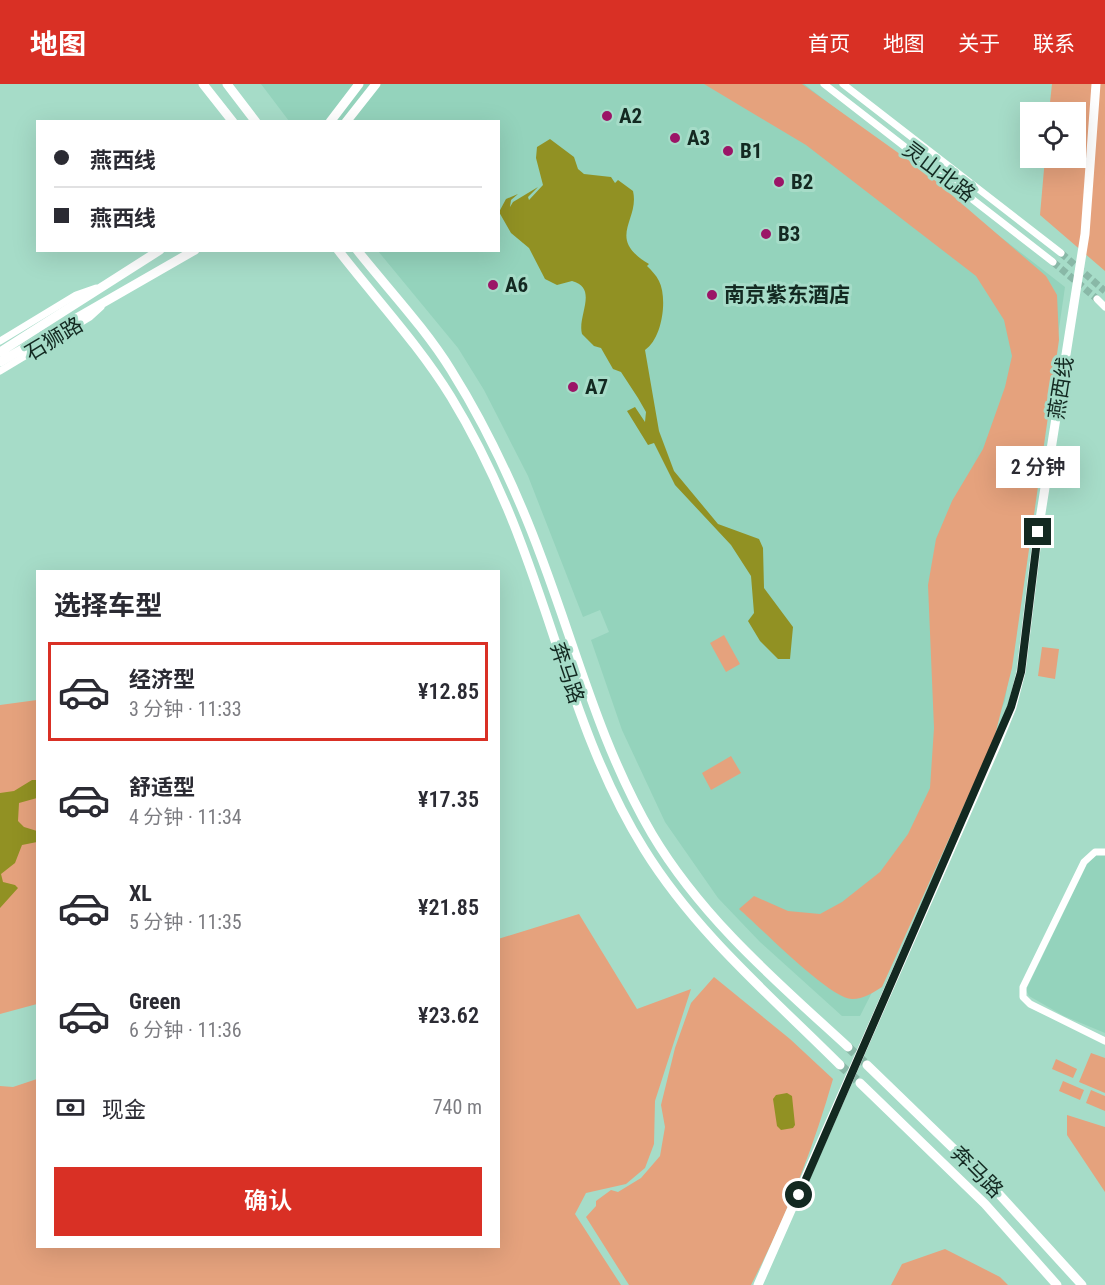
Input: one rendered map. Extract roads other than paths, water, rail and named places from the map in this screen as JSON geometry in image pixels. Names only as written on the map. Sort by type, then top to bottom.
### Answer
[{"type":"main road","points":[[203,84],[231,120]]},
{"type":"main road","points":[[228,84],[255,120]]},
{"type":"main road","points":[[332,120],[359,84]]},
{"type":"main road","points":[[348,120],[376,84]]},
{"type":"main road","name":"燕西线","points":[[758,1285],[996,746],[1017,687],[1038,532],[1085,234],[1096,84]]},
{"type":"main road","name":"石狮路","points":[[0,352],[82,302],[101,286],[157,252]]},
{"type":"main road","name":"石狮路","points":[[0,362],[192,252]]},
{"type":"main road","name":"奔马路","points":[[340,252],[438,378],[490,471],[529,565],[592,742],[606,775],[644,849],[695,921],[840,1065]]},
{"type":"main road","name":"奔马路","points":[[359,252],[451,369],[498,456],[522,508],[618,765],[652,835],[708,913],[732,940],[848,1047]]},
{"type":"main road","name":"奔马路","points":[[867,1065],[988,1182],[1082,1285]]},
{"type":"main road","name":"奔马路","points":[[860,1083],[985,1204],[1057,1285]]},
{"type":"street","name":"灵山北路","points":[[824,84],[1053,262]]},
{"type":"street","name":"灵山北路","points":[[843,84],[1061,253]]},
{"type":"street","name":"石狮路","points":[[0,341],[76,295],[101,286]]},
{"type":"street","points":[[1097,299],[1105,307]]},
{"type":"street","name":"石狮路","points":[[0,371],[90,317],[106,302]]},
{"type":"street","points":[[1105,852],[1095,852],[1084,862],[1023,987],[1023,997],[1030,1004],[1105,1041]]},
{"type":"tunnel","points":[[1061,253],[1105,291]]},
{"type":"tunnel","points":[[1053,262],[1097,299]]},
{"type":"tunnel","points":[[848,1047],[867,1065]]},
{"type":"tunnel","points":[[840,1065],[860,1083]]},
{"type":"place","name":"A2","points":[[607,116]]},
{"type":"place","name":"A3","points":[[675,138]]},
{"type":"place","name":"B1","points":[[728,151]]},
{"type":"place","name":"B2","points":[[779,182]]},
{"type":"place","name":"B3","points":[[766,234]]},
{"type":"place","name":"A6","points":[[493,285]]},
{"type":"place","name":"南京紫东酒店","points":[[712,295]]},
{"type":"place","name":"A7","points":[[573,387]]}]
